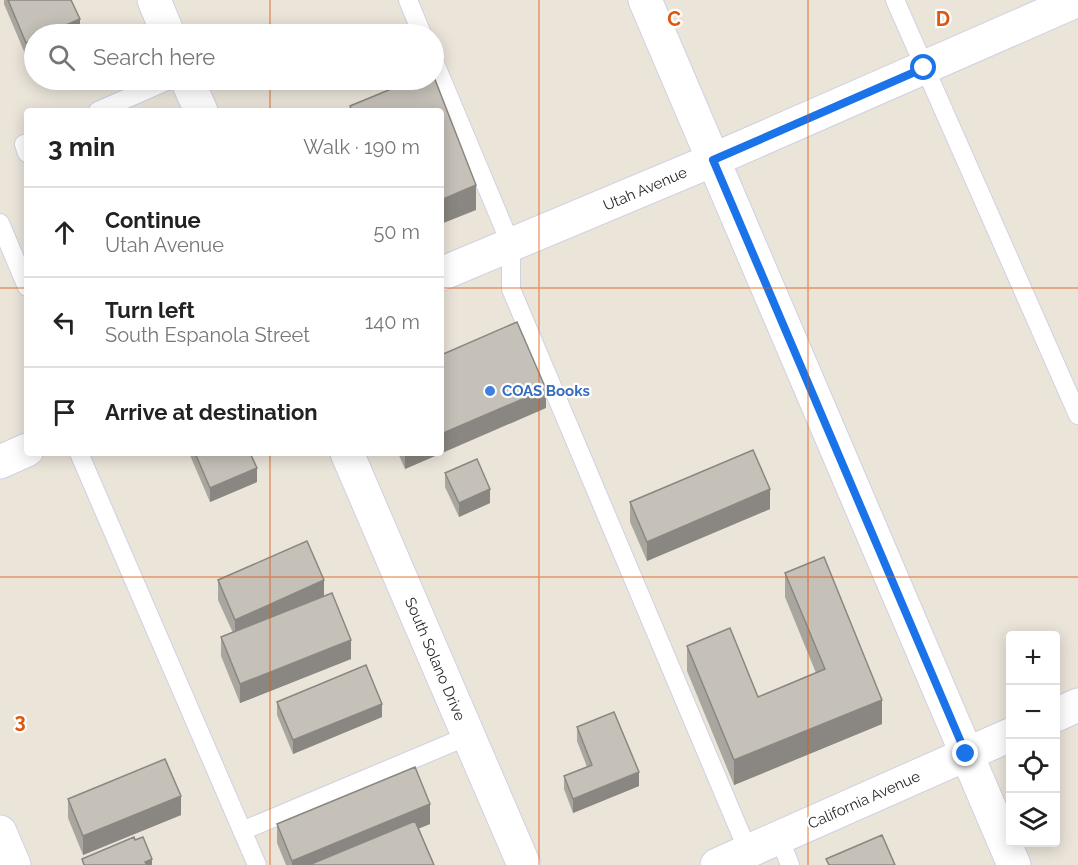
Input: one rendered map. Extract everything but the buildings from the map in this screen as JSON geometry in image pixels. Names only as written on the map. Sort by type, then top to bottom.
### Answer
[{"type":"street","points":[[154,0],[164,24]]},
{"type":"street","points":[[645,0],[1014,865]]},
{"type":"street","name":"Utah Avenue","points":[[444,273],[713,160],[1078,0]]},
{"type":"street","points":[[192,90],[200,108]]},
{"type":"street","points":[[0,462],[24,451]]},
{"type":"street","name":"South Solano Drive","points":[[348,456],[524,865]]},
{"type":"street","points":[[1060,713],[1078,705]]},
{"type":"street","name":"California Avenue","points":[[717,865],[748,851],[785,851],[966,754],[1006,737]]},
{"type":"street","points":[[0,832],[14,865]]},
{"type":"lane","points":[[408,0],[418,24]]},
{"type":"lane","points":[[896,0],[1078,415]]},
{"type":"lane","points":[[444,85],[511,244],[511,289],[748,851]]},
{"type":"lane","points":[[110,108],[148,90]]},
{"type":"lane","points":[[0,223],[24,280]]},
{"type":"lane","points":[[79,456],[257,865]]},
{"type":"lane","points":[[242,831],[468,736]]},
{"type":"place","name":"COAS Books","points":[[490,391]]},
{"type":"route","points":[[924,68],[713,160],[966,754]]}]
